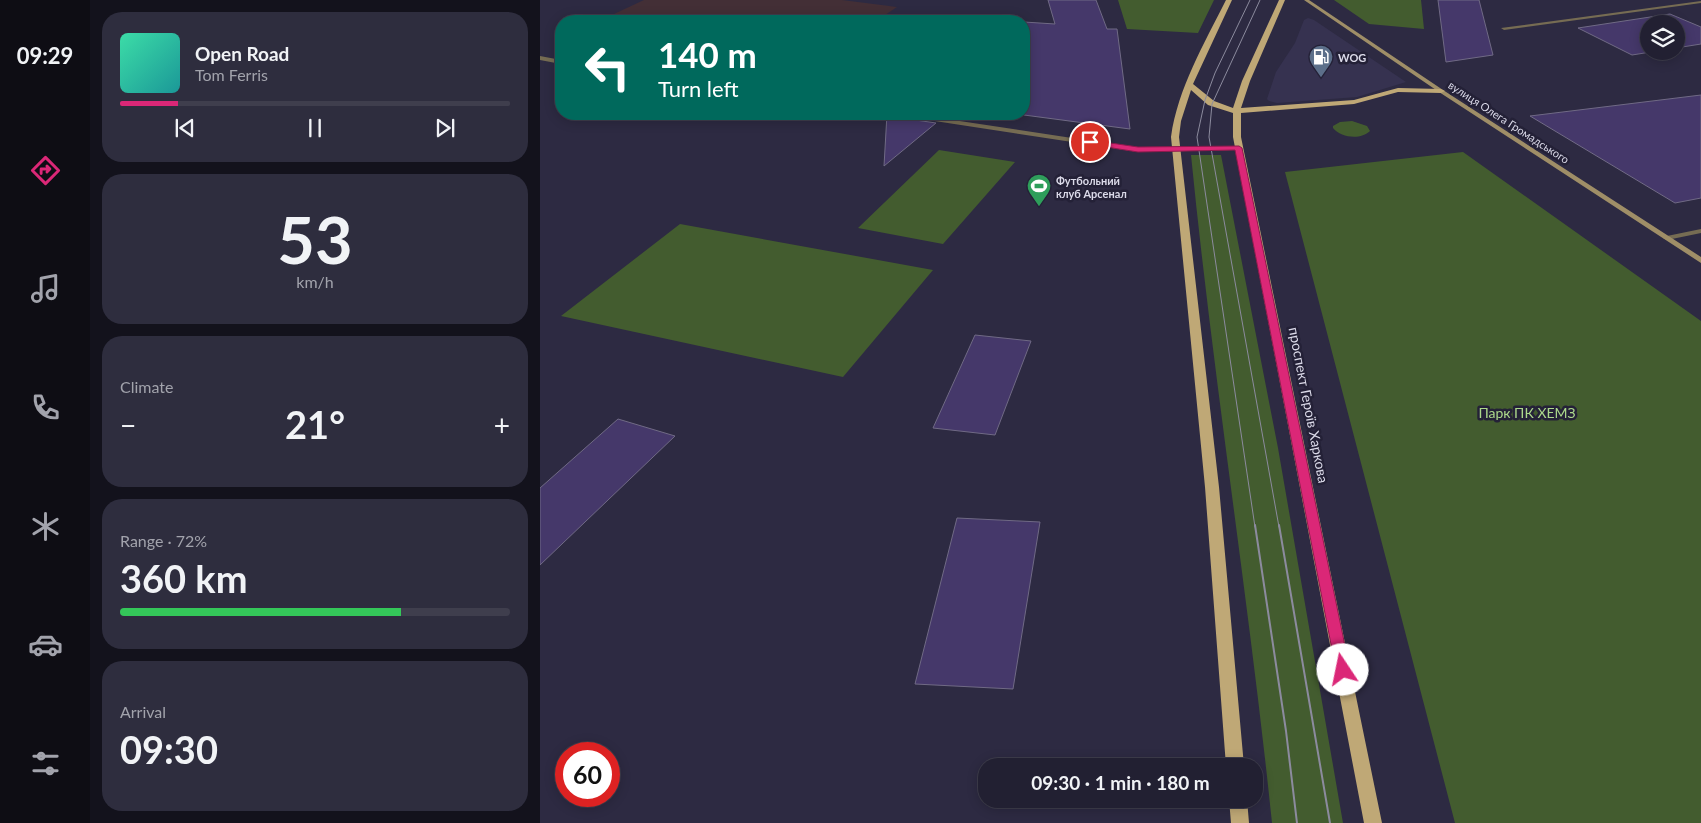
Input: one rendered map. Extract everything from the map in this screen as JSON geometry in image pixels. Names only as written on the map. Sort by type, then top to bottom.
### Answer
[{"type":"main road","points":[[1229,0],[1197,66],[1176,122],[1176,150],[1212,487],[1234,758]]},
{"type":"main road","name":"проспект Героїв Харкова","points":[[1282,0],[1268,38],[1244,86],[1237,111],[1239,148],[1373,823]]},
{"type":"main road","name":"вулиця Олега Громадського","points":[[1306,0],[1701,261]]},
{"type":"main road","points":[[1190,85],[1222,110],[1237,111],[1354,102],[1398,90],[1441,91]]},
{"type":"main road","points":[[1239,808],[1240,823]]},
{"type":"street","points":[[1504,28],[1701,2]]},
{"type":"street","points":[[540,58],[555,61]]},
{"type":"street","points":[[941,120],[1138,150],[1239,148]]},
{"type":"street","points":[[1667,238],[1701,230]]},
{"type":"shaded area","points":[[644,0],[842,0],[897,7],[885,15],[612,15]]},
{"type":"shaded area","points":[[1308,18],[1314,20],[1406,82],[1357,97],[1277,103],[1269,101],[1267,99],[1276,72],[1295,43],[1304,20]]},
{"type":"green space","points":[[1118,0],[1214,0],[1198,33],[1127,29]]},
{"type":"green space","points":[[1334,0],[1421,0],[1424,29],[1369,24]]},
{"type":"green space","points":[[1352,121],[1367,126],[1370,131],[1362,136],[1351,137],[1341,134],[1333,128],[1333,126],[1340,122]]},
{"type":"green space","points":[[939,150],[1015,162],[943,244],[858,228]]},
{"type":"green space","name":"Парк ПК ХЕМЗ","points":[[1463,152],[1701,321],[1701,823],[1455,823],[1285,172]]},
{"type":"green space","points":[[1191,155],[1221,155],[1278,448],[1343,823],[1272,823]]},
{"type":"green space","points":[[680,224],[933,270],[843,377],[561,316]]},
{"type":"building","points":[[1048,0],[1096,0],[1107,29],[1117,29],[1130,129],[1030,116],[1030,22],[1055,24]]},
{"type":"building","points":[[1438,0],[1479,0],[1493,55],[1446,62]]},
{"type":"building","points":[[1640,19],[1640,54],[1632,55],[1578,28]]},
{"type":"building","points":[[1685,20],[1701,27],[1701,44],[1685,47]]},
{"type":"building","points":[[1701,95],[1701,198],[1675,203],[1530,116]]},
{"type":"building","points":[[887,120],[916,120],[936,123],[884,166]]},
{"type":"building","points":[[975,335],[1031,341],[995,435],[933,428]]},
{"type":"building","points":[[618,419],[675,436],[540,565],[540,488]]},
{"type":"building","points":[[957,518],[1040,522],[1013,689],[915,684]]},
{"type":"tram line","points":[[1250,0],[1215,73],[1205,100],[1197,137],[1255,527]]},
{"type":"tram line","points":[[1260,0],[1212,104],[1209,137],[1279,527]]},
{"type":"tram line","points":[[1255,525],[1286,731],[1297,823]]},
{"type":"tram line","points":[[1279,525],[1330,823]]},
{"type":"place","name":"WOG","points":[[1321,78]]},
{"type":"place","name":"Футбольний клуб Арсенал","points":[[1039,207]]},
{"type":"route","points":[[1090,142],[1138,150],[1239,148],[1343,670]]}]
